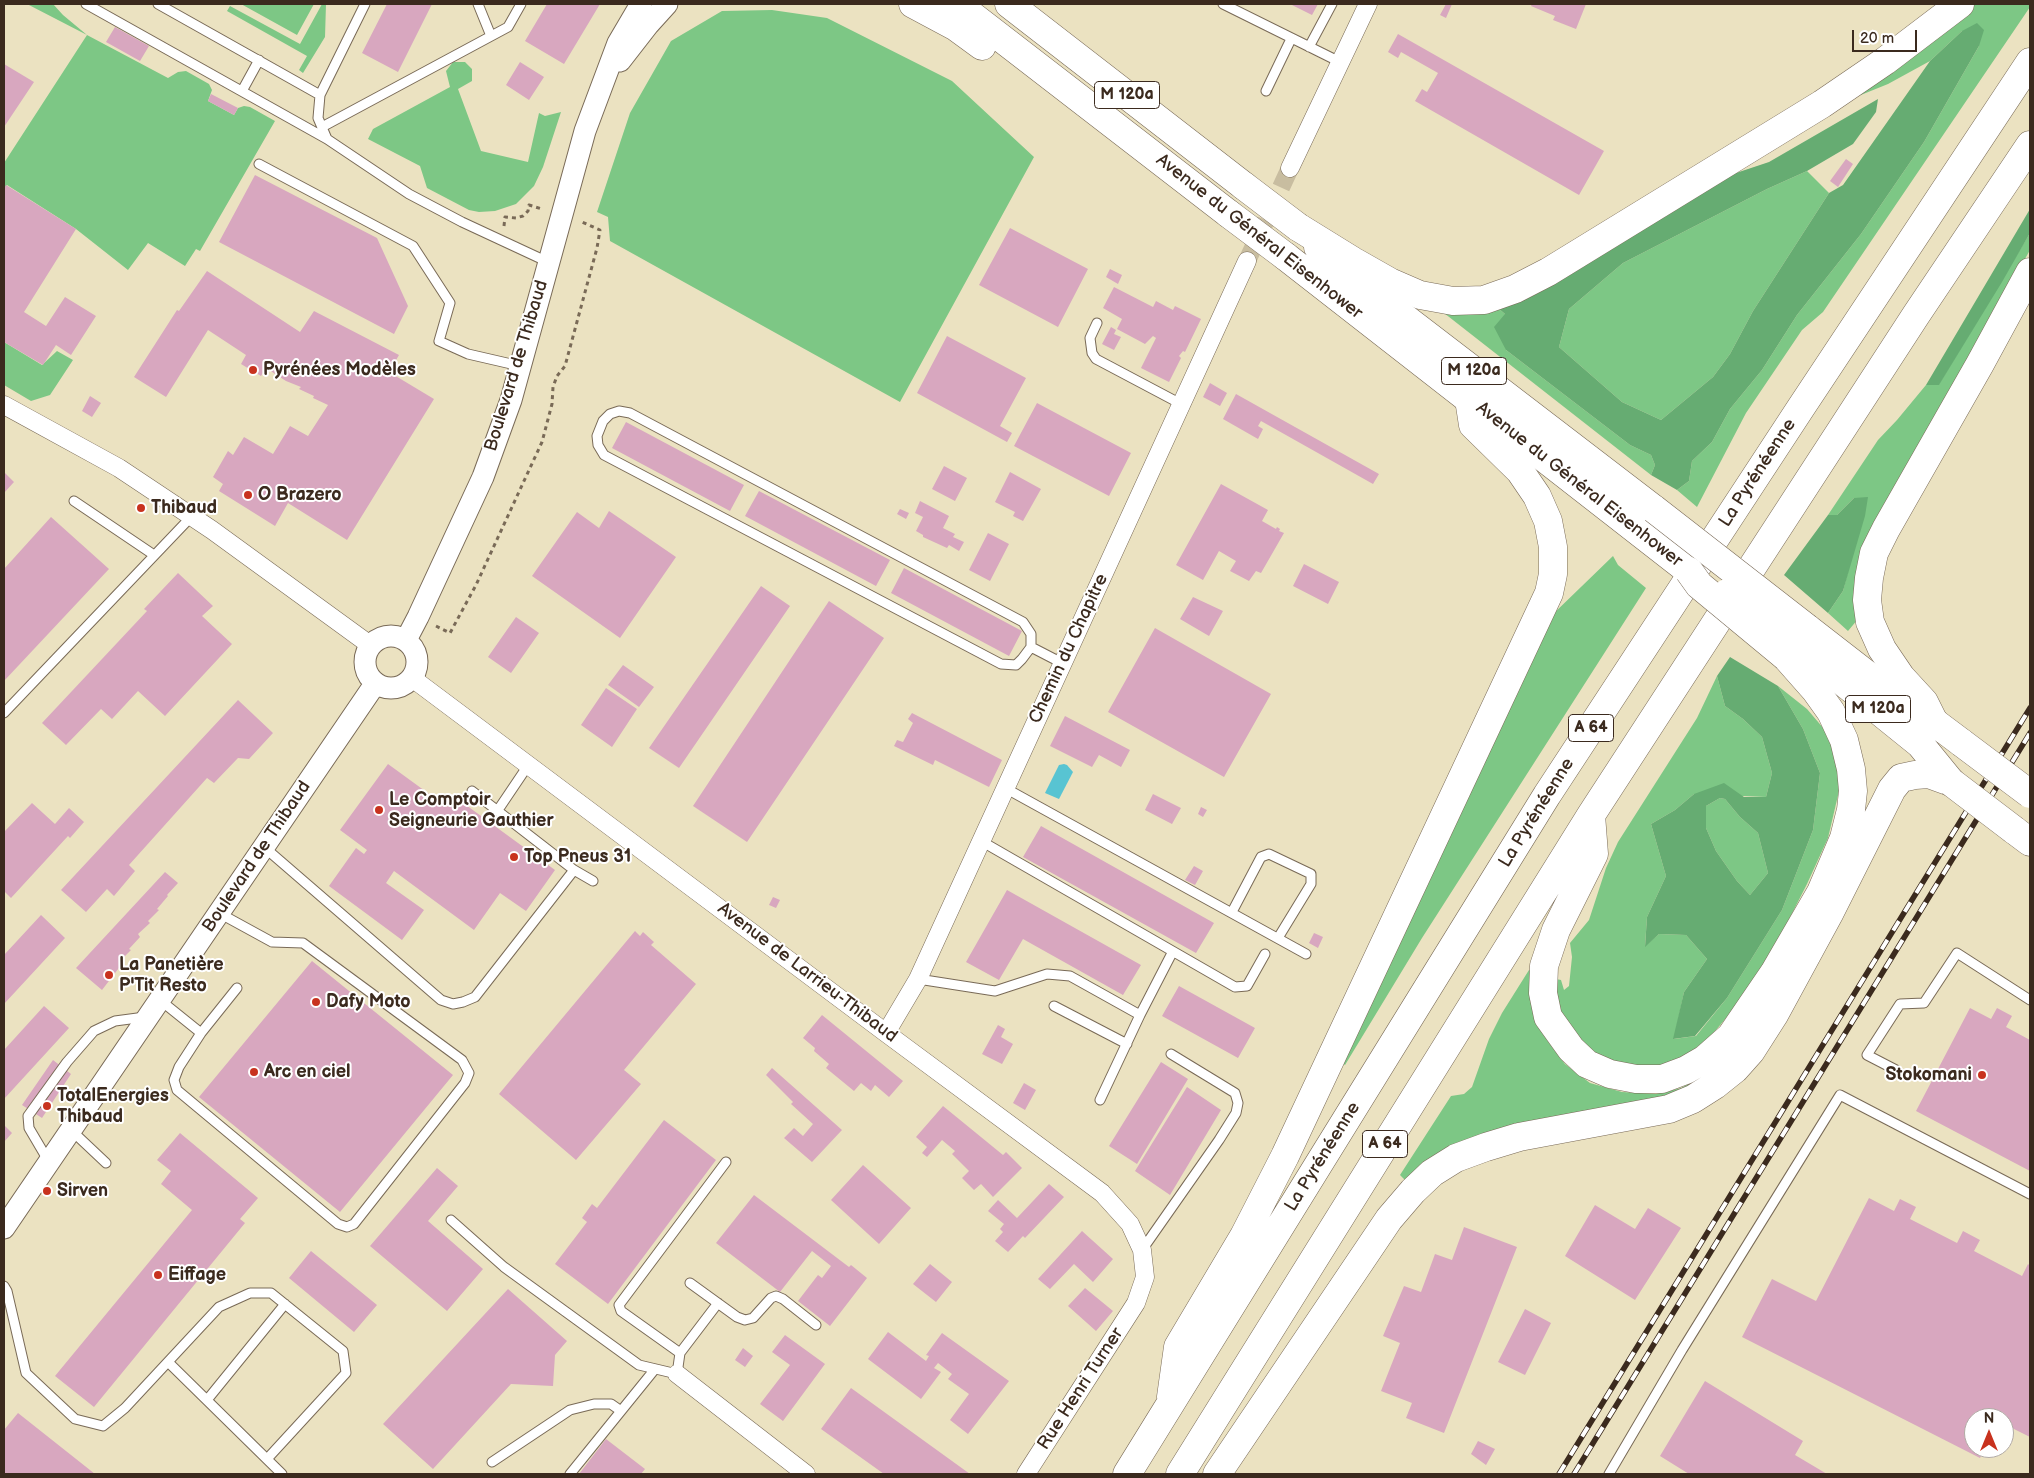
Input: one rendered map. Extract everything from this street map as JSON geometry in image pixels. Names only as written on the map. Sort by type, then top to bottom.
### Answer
[{"type":"main road","points":[[914,4],[956,27],[1005,63],[1048,75]]},
{"type":"main road","name":"Avenue du Général Eisenhower","points":[[957,4],[1689,570],[1699,586],[1934,722],[2030,794]]},
{"type":"main road","name":"Avenue du Général Eisenhower","points":[[1009,4],[1298,227],[1340,269],[1654,509],[1797,643],[1920,744],[1951,782],[2022,836]]},
{"type":"main road","points":[[1298,227],[1383,278],[1420,295],[1453,301],[1484,300],[1515,289],[1548,272],[1822,104],[1885,61],[1960,4]]},
{"type":"main road","name":"La Pyrénéenne","points":[[1127,1474],[1547,795],[1794,417],[2030,62]]},
{"type":"main road","name":"A 64","points":[[1180,1474],[1591,815],[2030,145]]},
{"type":"main road","points":[[1934,722],[1924,702],[1901,677],[1882,649],[1870,622],[1867,600],[1874,553],[2030,272]]},
{"type":"main road","points":[[1170,1406],[1178,1347],[1244,1236],[1285,1156],[1549,593],[1553,574],[1553,547],[1548,521],[1537,496],[1520,471],[1473,426],[1469,399]]},
{"type":"main road","points":[[1591,815],[1594,854],[1556,930],[1544,966],[1543,993],[1548,1017],[1571,1049],[1587,1064],[1610,1074],[1636,1079],[1662,1079],[1686,1070],[1704,1059],[1731,1036],[1774,973],[1821,892],[1844,838],[1851,810],[1853,791],[1851,769],[1844,740],[1831,712],[1816,691],[1797,643]]},
{"type":"main road","points":[[1217,1474],[1389,1219],[1413,1191],[1432,1173],[1456,1158],[1486,1147],[1519,1137],[1669,1108],[1693,1100],[1715,1085],[1735,1069],[1751,1051],[1774,1015],[1830,912],[1892,789],[1901,778],[1915,775],[1929,774],[1951,782]]},
{"type":"street","name":"Boulevard de Thibaud","points":[[406,640],[483,476],[511,400],[585,131],[618,43],[641,4]]},
{"type":"street","name":"Boulevard de Thibaud","points":[[604,83],[648,25],[668,4]]},
{"type":"street","points":[[1290,168],[1368,4]]},
{"type":"street","name":"Chemin du Chapitre","points":[[886,1034],[918,979],[1247,262]]},
{"type":"street","points":[[4,405],[119,468],[370,645]]},
{"type":"street","points":[[391,636],[406,640],[416,654],[416,670],[412,678],[406,684],[391,689],[375,684],[365,670],[364,661],[370,645],[376,640],[391,636]]},
{"type":"street","name":"Avenue de Larrieu-Thibaud","points":[[412,678],[886,1034],[1102,1193],[1130,1224],[1142,1250],[1145,1277],[1136,1303]]},
{"type":"street","name":"Boulevard de Thibaud","points":[[4,1228],[375,684]]},
{"type":"street","name":"Rue Henri Turner","points":[[1026,1474],[1136,1303]]},
{"type":"street","points":[[677,1374],[806,1474]]},
{"type":"lane","points":[[86,4],[327,139],[409,194],[462,222],[548,262]]},
{"type":"lane","points":[[158,4],[320,95]]},
{"type":"lane","points":[[327,139],[318,118],[320,95],[364,4]]},
{"type":"lane","points":[[478,4],[491,36]]},
{"type":"lane","points":[[322,127],[508,27],[521,4]]},
{"type":"lane","points":[[1223,4],[1340,62]]},
{"type":"lane","points":[[1309,48],[1332,4]]},
{"type":"lane","points":[[1266,91],[1292,39]]},
{"type":"lane","points":[[242,91],[259,60]]},
{"type":"lane","points":[[259,164],[413,246],[450,303],[440,340],[468,354],[520,366]]},
{"type":"lane","points":[[1097,323],[1090,338],[1090,347],[1096,359],[1181,404]]},
{"type":"lane","points":[[619,411],[630,413],[1023,622],[1031,634],[1031,647],[1016,665],[1001,664],[604,455],[598,445],[597,436],[603,421],[610,414],[619,411]]},
{"type":"lane","points":[[74,500],[154,555]]},
{"type":"lane","points":[[4,712],[191,517]]},
{"type":"lane","points":[[1031,647],[1062,663]]},
{"type":"lane","points":[[498,810],[529,764]]},
{"type":"lane","points":[[1005,788],[1306,954]]},
{"type":"lane","points":[[472,791],[574,870],[593,881]]},
{"type":"lane","points":[[981,841],[1235,987],[1247,986],[1265,954]]},
{"type":"lane","points":[[264,846],[441,1000],[453,1004],[475,997],[574,870]]},
{"type":"lane","points":[[1232,912],[1261,857],[1269,854],[1311,874],[1311,884],[1278,938]]},
{"type":"lane","points":[[219,913],[272,942],[303,943],[462,1060],[469,1073],[465,1083],[354,1224],[347,1227],[338,1224],[177,1090],[174,1080],[179,1067],[201,1033],[237,988]]},
{"type":"lane","points":[[1100,1100],[1140,1014],[1172,952]]},
{"type":"lane","points":[[1896,1070],[1867,1055],[1900,1004],[1924,1003],[1957,952],[2030,1000]]},
{"type":"lane","points":[[918,979],[995,991],[1047,974],[1070,976],[1140,1014]]},
{"type":"lane","points":[[1054,1006],[1127,1044]]},
{"type":"lane","points":[[49,1162],[29,1128],[28,1116],[67,1062],[94,1030],[154,1008],[201,1033]]},
{"type":"lane","points":[[1142,1250],[1219,1140],[1236,1113],[1238,1104],[1235,1093],[1171,1054]]},
{"type":"lane","points":[[1609,1474],[1682,1350],[1840,1095],[2030,1194]]},
{"type":"lane","points":[[71,1129],[106,1163]]},
{"type":"lane","points":[[680,1354],[620,1311],[620,1305],[726,1162]]},
{"type":"lane","points":[[451,1220],[504,1268],[638,1365],[677,1374],[680,1354],[718,1303]]},
{"type":"lane","points":[[690,1283],[737,1317],[745,1320],[753,1318],[770,1298],[776,1296],[783,1299],[816,1325]]},
{"type":"lane","points":[[4,1286],[7,1291],[26,1373],[75,1420],[102,1426],[124,1408],[219,1307],[250,1293],[271,1293],[344,1351],[346,1373],[267,1459]]},
{"type":"lane","points":[[208,1400],[285,1304]]},
{"type":"lane","points":[[168,1362],[282,1474]]},
{"type":"lane","points":[[570,1474],[655,1369]]},
{"type":"lane","points":[[492,1462],[570,1410],[594,1404],[612,1404],[621,1411]]},
{"type":"green space","points":[[27,4],[53,4],[87,35]]},
{"type":"green space","points":[[241,4],[314,4],[297,35]]},
{"type":"green space","points":[[322,4],[326,4],[325,37],[303,73],[299,70],[307,56],[227,11],[230,6],[300,44]]},
{"type":"green space","points":[[1974,4],[2030,4],[2030,7],[1823,312],[1802,330],[1746,413],[1697,507],[1677,490],[1689,481],[1692,461],[1712,442],[1730,409],[1762,370],[1797,315],[1861,234],[1924,142],[1979,46],[1962,31],[1930,61],[1888,84],[1846,101],[1930,40]]},
{"type":"green space","points":[[772,10],[827,18],[952,81],[1034,157],[900,402],[610,241],[608,217],[597,212],[630,113],[671,41],[722,11]]},
{"type":"green space","points":[[1977,23],[1984,30],[1979,46],[1924,142],[1861,234],[1797,315],[1762,370],[1730,409],[1712,442],[1692,461],[1689,481],[1677,490],[1651,475],[1655,465],[1651,455],[1630,445],[1506,350],[1494,327],[1505,314],[1498,308],[1727,176],[1769,162],[1878,99],[1876,112],[1853,144],[1807,171],[1767,189],[1623,263],[1569,309],[1559,347],[1622,402],[1661,420],[1713,377],[1730,354],[1753,311],[1829,193],[1843,185],[1930,61],[1962,31]]},
{"type":"green space","points":[[87,35],[168,78],[178,72],[186,71],[209,84],[212,90],[208,101],[234,115],[238,108],[244,106],[250,107],[275,121],[200,251],[196,249],[185,266],[148,243],[128,270],[76,229],[7,185],[4,189],[4,163]]},
{"type":"green space","points":[[453,62],[465,62],[472,69],[472,81],[458,89],[481,151],[528,162],[539,113],[545,116],[561,112],[543,167],[534,186],[516,204],[495,211],[479,212],[469,210],[427,188],[420,166],[368,139],[373,129],[450,87],[446,71]]},
{"type":"green space","points":[[1807,171],[1829,193],[1753,311],[1730,354],[1713,377],[1661,420],[1622,402],[1559,347],[1569,309],[1623,263],[1767,189]]},
{"type":"green space","points":[[2030,209],[2030,233],[2002,282],[1939,385],[1926,385]]},
{"type":"green space","points":[[2030,233],[2030,250],[1923,440],[1858,619],[1848,631],[1828,613],[1843,591],[1852,556],[1854,498],[1837,515],[1828,515],[1878,440],[1926,385],[1939,384]]},
{"type":"green space","points":[[1498,308],[1505,314],[1506,350],[1630,445],[1651,455],[1655,465],[1651,475],[1444,313]]},
{"type":"green space","points":[[4,342],[42,365],[57,351],[73,360],[50,395],[31,401],[4,385]]},
{"type":"green space","points":[[1868,497],[1865,516],[1843,591],[1828,613],[1784,575],[1828,515],[1837,515],[1854,498]]},
{"type":"green space","points":[[1613,556],[1618,565],[1646,588],[1422,938],[1345,1065],[1342,1063],[1550,617]]},
{"type":"green space","points":[[1730,657],[1778,686],[1803,729],[1820,773],[1813,830],[1782,910],[1727,998],[1695,1036],[1673,1039],[1684,992],[1707,959],[1686,935],[1659,934],[1645,947],[1647,917],[1666,876],[1651,824],[1675,810],[1694,794],[1724,783],[1744,797],[1766,797],[1772,773],[1762,737],[1743,719],[1725,706],[1717,676]],"holes":[[[1720,798],[1725,799],[1740,817],[1758,833],[1768,873],[1750,895],[1737,881],[1716,851],[1706,828],[1706,806]]]},
{"type":"green space","points":[[1717,676],[1725,706],[1743,719],[1762,737],[1772,773],[1766,797],[1694,794],[1675,810],[1651,824],[1666,876],[1647,917],[1645,946],[1659,934],[1686,935],[1707,959],[1684,992],[1674,1039],[1696,1036],[1727,998],[1782,910],[1813,830],[1820,773],[1803,729],[1778,686],[1807,709],[1830,736],[1837,758],[1839,791],[1828,838],[1807,884],[1777,943],[1736,1006],[1711,1036],[1681,1060],[1659,1068],[1630,1068],[1598,1058],[1575,1038],[1563,1020],[1556,998],[1556,979],[1561,980],[1564,990],[1569,986],[1572,957],[1570,943],[1589,920],[1606,868],[1618,842],[1697,718]]},
{"type":"green space","points":[[1720,798],[1725,799],[1740,817],[1758,833],[1768,873],[1750,895],[1737,881],[1716,851],[1706,828],[1706,806]]},
{"type":"green space","points":[[1529,970],[1532,971],[1535,1012],[1547,1040],[1565,1064],[1590,1083],[1622,1092],[1656,1094],[1681,1088],[1705,1075],[1727,1056],[1697,1089],[1409,1184],[1400,1175],[1451,1096],[1464,1094],[1472,1087],[1489,1039],[1502,1013]]},
{"type":"water","points":[[1064,764],[1073,772],[1059,799],[1045,793],[1059,765]]},
{"type":"building","points":[[387,4],[432,4],[398,72],[362,53]]},
{"type":"building","points":[[547,4],[600,4],[564,64],[525,41]]},
{"type":"building","points":[[1290,4],[1318,4],[1312,15]]},
{"type":"building","points":[[1446,4],[1452,4],[1446,18],[1440,15]]},
{"type":"building","points":[[1532,4],[1586,4],[1576,29],[1553,20],[1555,16],[1531,6]]},
{"type":"building","points":[[115,27],[149,46],[140,61],[106,42]]},
{"type":"building","points":[[1398,34],[1604,151],[1579,195],[1415,101],[1422,89],[1427,92],[1438,73],[1401,52],[1398,58],[1388,52]]},
{"type":"building","points":[[520,62],[544,77],[529,100],[506,85]]},
{"type":"building","points":[[4,64],[34,82],[4,127]]},
{"type":"building","points":[[211,94],[238,108],[234,115],[208,101]]},
{"type":"building","points":[[1846,159],[1853,164],[1838,187],[1830,181]]},
{"type":"building","points":[[255,175],[377,238],[408,306],[394,334],[219,242]]},
{"type":"building","points":[[6,185],[76,229],[24,312],[46,326],[65,297],[96,316],[71,355],[56,345],[43,365],[4,342],[4,189]]},
{"type":"building","points":[[1010,228],[1088,269],[1058,327],[979,285]]},
{"type":"building","points":[[1110,269],[1122,275],[1118,284],[1106,277]]},
{"type":"building","points":[[207,271],[300,332],[314,311],[399,355],[389,372],[434,399],[347,540],[288,503],[275,526],[219,491],[223,484],[213,477],[228,451],[233,455],[244,437],[273,454],[290,426],[308,436],[328,405],[313,398],[314,396],[299,389],[301,387],[286,381],[266,368],[261,376],[241,364],[246,355],[208,330],[166,397],[134,377],[177,310],[179,311]]},
{"type":"building","points":[[1114,287],[1153,307],[1156,301],[1173,310],[1175,306],[1201,319],[1185,352],[1183,351],[1179,356],[1181,358],[1169,382],[1141,368],[1156,338],[1153,336],[1145,344],[1117,329],[1122,319],[1103,308]]},
{"type":"building","points":[[1111,327],[1116,330],[1114,334],[1121,337],[1114,350],[1102,344]]},
{"type":"building","points":[[947,336],[1026,378],[1000,426],[1012,433],[1007,442],[917,393]]},
{"type":"building","points":[[1210,383],[1227,393],[1220,406],[1203,397]]},
{"type":"building","points":[[1236,394],[1379,474],[1373,484],[1261,421],[1258,426],[1263,429],[1258,439],[1223,419]]},
{"type":"building","points":[[90,396],[101,403],[92,417],[82,411]]},
{"type":"building","points":[[1037,403],[1131,453],[1109,496],[1014,446]]},
{"type":"building","points":[[626,422],[744,485],[730,511],[612,448]]},
{"type":"building","points":[[944,466],[967,478],[955,501],[932,489]]},
{"type":"building","points":[[4,472],[14,482],[4,493]]},
{"type":"building","points":[[1010,472],[1041,489],[1023,521],[1013,516],[1015,512],[995,502]]},
{"type":"building","points":[[1221,484],[1268,510],[1262,521],[1276,529],[1277,527],[1280,529],[1279,531],[1284,533],[1261,573],[1256,571],[1249,581],[1230,571],[1236,561],[1219,551],[1203,580],[1176,565]]},
{"type":"building","points":[[759,491],[890,560],[876,586],[745,516]]},
{"type":"building","points":[[920,501],[949,516],[943,528],[955,534],[953,537],[964,542],[959,551],[949,545],[947,548],[923,537],[923,535],[916,531],[923,517],[915,513]]},
{"type":"building","points":[[900,509],[909,513],[906,519],[897,514]]},
{"type":"building","points":[[609,511],[676,557],[620,638],[532,576],[577,512],[599,528]]},
{"type":"building","points":[[51,517],[109,569],[4,681],[4,569]]},
{"type":"building","points":[[988,533],[1009,544],[990,581],[969,570]]},
{"type":"building","points":[[1304,564],[1339,582],[1328,604],[1293,586]]},
{"type":"building","points":[[904,568],[1022,631],[1009,656],[891,593]]},
{"type":"building","points":[[178,573],[213,606],[202,616],[232,644],[165,716],[138,691],[112,719],[101,709],[66,745],[42,723],[147,611],[144,609]]},
{"type":"building","points":[[761,586],[790,606],[679,768],[649,748]]},
{"type":"building","points":[[1193,597],[1223,611],[1209,636],[1180,619]]},
{"type":"building","points":[[829,601],[884,638],[747,842],[693,806]]},
{"type":"building","points":[[516,617],[539,633],[511,673],[488,657]]},
{"type":"building","points":[[1155,628],[1271,694],[1224,777],[1108,712]]},
{"type":"building","points":[[623,665],[654,687],[639,707],[608,685]]},
{"type":"building","points":[[606,688],[637,709],[612,747],[581,725]]},
{"type":"building","points":[[238,700],[273,733],[249,759],[238,758],[214,783],[207,778],[129,865],[135,871],[114,896],[107,889],[86,912],[61,890]]},
{"type":"building","points":[[912,713],[1002,760],[989,787],[935,760],[933,765],[894,746],[897,740],[903,742],[913,723],[908,719]]},
{"type":"building","points":[[1065,716],[1130,750],[1121,767],[1099,755],[1092,767],[1050,746]]},
{"type":"building","points":[[388,764],[447,807],[455,797],[555,870],[526,911],[500,893],[474,930],[394,871],[386,883],[424,910],[402,940],[329,886],[356,848],[364,854],[367,850],[340,830]]},
{"type":"building","points":[[1153,794],[1181,808],[1172,824],[1145,810]]},
{"type":"building","points":[[32,803],[55,824],[69,808],[84,822],[70,838],[68,836],[11,898],[4,891],[4,832]]},
{"type":"building","points":[[1201,807],[1207,810],[1203,817],[1198,814]]},
{"type":"building","points":[[1041,826],[1214,923],[1196,953],[1023,857]]},
{"type":"building","points":[[1194,866],[1203,871],[1195,885],[1185,880]]},
{"type":"building","points":[[165,872],[178,883],[157,909],[159,910],[148,921],[150,923],[138,934],[140,937],[119,962],[122,964],[102,990],[76,968]]},
{"type":"building","points":[[1007,890],[1141,965],[1123,995],[1023,939],[999,980],[966,962]]},
{"type":"building","points":[[773,897],[780,900],[776,908],[769,905]]},
{"type":"building","points":[[41,915],[65,938],[4,1004],[4,955]]},
{"type":"building","points":[[635,931],[640,936],[643,932],[654,942],[651,945],[696,984],[624,1070],[641,1084],[576,1160],[499,1094]]},
{"type":"building","points":[[1314,933],[1323,937],[1318,948],[1309,943]]},
{"type":"building","points":[[312,961],[453,1075],[340,1212],[199,1097]]},
{"type":"building","points":[[1179,986],[1255,1028],[1238,1058],[1162,1016]]},
{"type":"building","points":[[44,1006],[69,1028],[4,1099],[4,1050]]},
{"type":"building","name":"Stokomani","points":[[1970,1008],[1991,1019],[1997,1008],[2012,1016],[2006,1027],[2030,1040],[2030,1171],[1916,1111]]},
{"type":"building","points":[[822,1015],[903,1081],[889,1097],[875,1085],[871,1091],[861,1083],[854,1091],[826,1068],[829,1064],[803,1038]]},
{"type":"building","points":[[998,1025],[1005,1029],[1001,1037],[1013,1044],[1002,1064],[982,1054]]},
{"type":"building","points":[[53,1060],[71,1074],[42,1118],[22,1105]]},
{"type":"building","points":[[1161,1062],[1188,1079],[1137,1164],[1109,1146]]},
{"type":"building","points":[[772,1068],[842,1130],[812,1162],[784,1138],[794,1128],[803,1136],[813,1124],[791,1104],[793,1102],[766,1075]]},
{"type":"building","points":[[1024,1083],[1036,1090],[1025,1110],[1013,1103]]},
{"type":"building","points":[[1187,1087],[1221,1110],[1170,1195],[1135,1171]]},
{"type":"building","points":[[943,1106],[1003,1155],[1006,1152],[1022,1168],[993,1197],[981,1184],[974,1190],[962,1178],[969,1171],[952,1154],[955,1151],[942,1140],[927,1157],[922,1153],[927,1147],[916,1137]]},
{"type":"building","points":[[664,1120],[716,1160],[608,1304],[555,1264],[587,1222],[582,1218],[592,1204],[597,1208]]},
{"type":"building","points":[[4,1125],[12,1133],[4,1142]]},
{"type":"building","points":[[180,1133],[258,1198],[240,1219],[245,1223],[94,1407],[55,1376],[192,1210],[161,1184],[171,1171],[157,1160]]},
{"type":"building","points":[[863,1165],[911,1208],[879,1244],[831,1200]]},
{"type":"building","points":[[437,1168],[458,1186],[428,1221],[483,1269],[447,1311],[370,1246]]},
{"type":"building","points":[[1049,1184],[1064,1197],[1025,1238],[1023,1236],[1008,1252],[995,1241],[1003,1232],[1000,1229],[1004,1224],[988,1211],[998,1200],[1017,1218]]},
{"type":"building","points":[[754,1195],[849,1267],[851,1265],[867,1278],[830,1326],[798,1301],[818,1275],[822,1278],[831,1266],[812,1251],[780,1292],[716,1243]]},
{"type":"building","points":[[1869,1198],[1894,1211],[1900,1199],[1916,1207],[1910,1219],[1957,1243],[1963,1231],[1980,1240],[1974,1251],[2022,1276],[2028,1264],[2030,1266],[2030,1437],[2014,1429],[2014,1408],[1964,1408],[1964,1450],[1742,1337],[1772,1279],[1816,1301]]},
{"type":"building","points":[[1595,1205],[1635,1229],[1648,1208],[1681,1228],[1635,1300],[1565,1256]]},
{"type":"building","points":[[1464,1227],[1517,1247],[1444,1433],[1406,1418],[1412,1403],[1381,1391],[1400,1343],[1383,1336],[1404,1286],[1421,1292],[1435,1254],[1452,1260]]},
{"type":"building","points":[[1082,1231],[1113,1259],[1093,1282],[1074,1264],[1050,1289],[1038,1279]]},
{"type":"building","points":[[311,1251],[377,1305],[354,1332],[289,1278]]},
{"type":"building","points":[[930,1264],[952,1282],[936,1302],[913,1284]]},
{"type":"building","points":[[1085,1288],[1113,1311],[1096,1331],[1068,1306]]},
{"type":"building","points":[[508,1289],[567,1341],[555,1355],[553,1386],[511,1384],[433,1469],[383,1424]]},
{"type":"building","points":[[1525,1309],[1551,1323],[1525,1375],[1498,1362]]},
{"type":"building","points":[[888,1332],[926,1361],[929,1356],[926,1355],[942,1333],[1009,1381],[968,1434],[950,1420],[969,1394],[948,1379],[952,1374],[938,1363],[934,1368],[941,1372],[921,1399],[868,1359]]},
{"type":"building","points":[[785,1335],[825,1364],[783,1421],[760,1404],[790,1365],[772,1352]]},
{"type":"building","points":[[743,1348],[753,1356],[745,1367],[735,1360]]},
{"type":"building","points":[[1705,1381],[1803,1441],[1795,1455],[1827,1474],[1689,1474],[1660,1456]]},
{"type":"building","points":[[851,1388],[970,1474],[884,1474],[821,1429]]},
{"type":"building","points":[[18,1413],[95,1474],[4,1474],[4,1430]]},
{"type":"building","points":[[606,1439],[645,1469],[641,1474],[579,1474]]},
{"type":"building","points":[[1478,1441],[1495,1449],[1486,1465],[1471,1454]]},
{"type":"tunnel","points":[[1247,261],[1290,168]]},
{"type":"railway","points":[[1559,1474],[2030,708]]},
{"type":"railway","points":[[1574,1474],[2030,733]]},
{"type":"place","name":"Pyrénées Modèles","points":[[253,370]]},
{"type":"place","name":"O Brazero","points":[[248,495]]},
{"type":"place","name":"Thibaud","points":[[141,508]]},
{"type":"place","name":"Le Comptoir Seigneurie Gauthier","points":[[379,810]]},
{"type":"place","name":"Top Pneus 31","points":[[514,857]]},
{"type":"place","name":"La Panetière P'Tit Resto","points":[[109,975]]},
{"type":"place","name":"Dafy Moto","points":[[316,1002]]},
{"type":"place","name":"Arc en ciel","points":[[254,1072]]},
{"type":"place","name":"Stokomani","points":[[1982,1075]]},
{"type":"place","name":"TotalEnergies Thibaud","points":[[47,1106]]},
{"type":"place","name":"Sirven","points":[[47,1191]]},
{"type":"place","name":"Eiffage","points":[[158,1275]]}]
